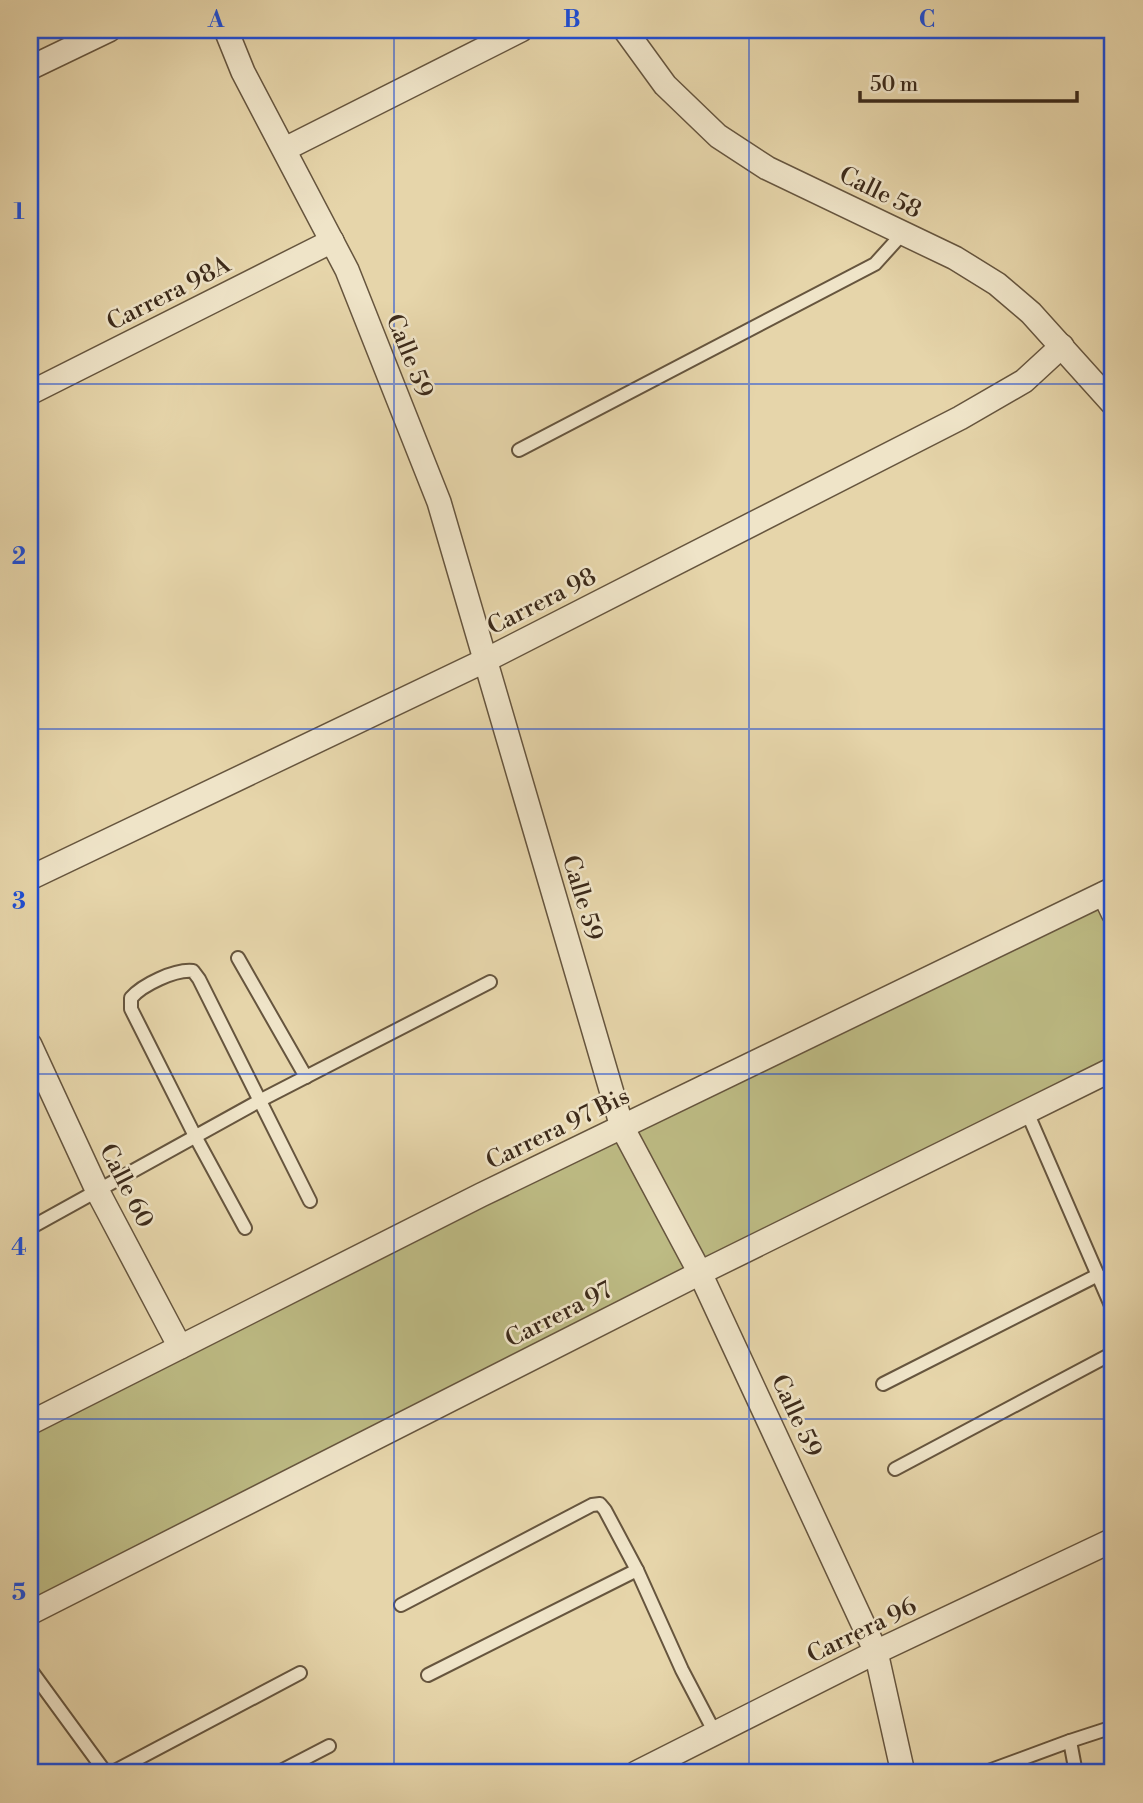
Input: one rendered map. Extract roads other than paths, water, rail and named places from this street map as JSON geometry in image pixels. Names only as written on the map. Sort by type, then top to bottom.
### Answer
[{"type":"street","points":[[30,68],[109,30]]},
{"type":"street","name":"Calle 59","points":[[226,30],[243,72],[347,270],[439,502],[622,1127],[700,1273],[876,1652],[903,1773]]},
{"type":"street","points":[[285,149],[521,30]]},
{"type":"street","name":"Calle 58","points":[[625,30],[665,85],[718,136],[767,167],[955,258],[997,284],[1031,313],[1113,404]]},
{"type":"street","name":"Carrera 98A","points":[[30,393],[332,241]]},
{"type":"street","name":"Carrera 98","points":[[30,878],[484,661],[960,418],[1024,380],[1062,346]]},
{"type":"street","name":"Carrera 97 Bis","points":[[30,1423],[481,1195],[1110,899]]},
{"type":"street","name":"Calle 60","points":[[30,1045],[98,1192],[180,1347]]},
{"type":"street","name":"Carrera 97","points":[[30,1613],[700,1273],[1113,1069]]},
{"type":"street","name":"Carrera 96","points":[[636,1773],[876,1652],[1113,1540]]},
{"type":"lane","points":[[519,450],[875,264],[903,233]]},
{"type":"lane","points":[[239,958],[306,1077]]},
{"type":"lane","points":[[246,1228],[195,1136],[131,1009],[131,998],[139,989],[184,970],[192,971],[199,979],[310,1201]]},
{"type":"lane","points":[[30,1228],[261,1100],[490,982]]},
{"type":"lane","points":[[1027,1112],[1113,1310]]},
{"type":"lane","points":[[883,1384],[1098,1275]]},
{"type":"lane","points":[[895,1469],[1113,1353]]},
{"type":"lane","points":[[401,1605],[592,1505],[600,1504],[606,1510],[637,1570],[682,1670],[715,1733]]},
{"type":"lane","points":[[428,1675],[637,1570]]},
{"type":"lane","points":[[30,1670],[106,1773]]},
{"type":"lane","points":[[111,1773],[300,1673]]},
{"type":"lane","points":[[986,1772],[1113,1727]]},
{"type":"lane","points":[[1070,1741],[1076,1773]]},
{"type":"lane","points":[[277,1773],[329,1746]]}]
